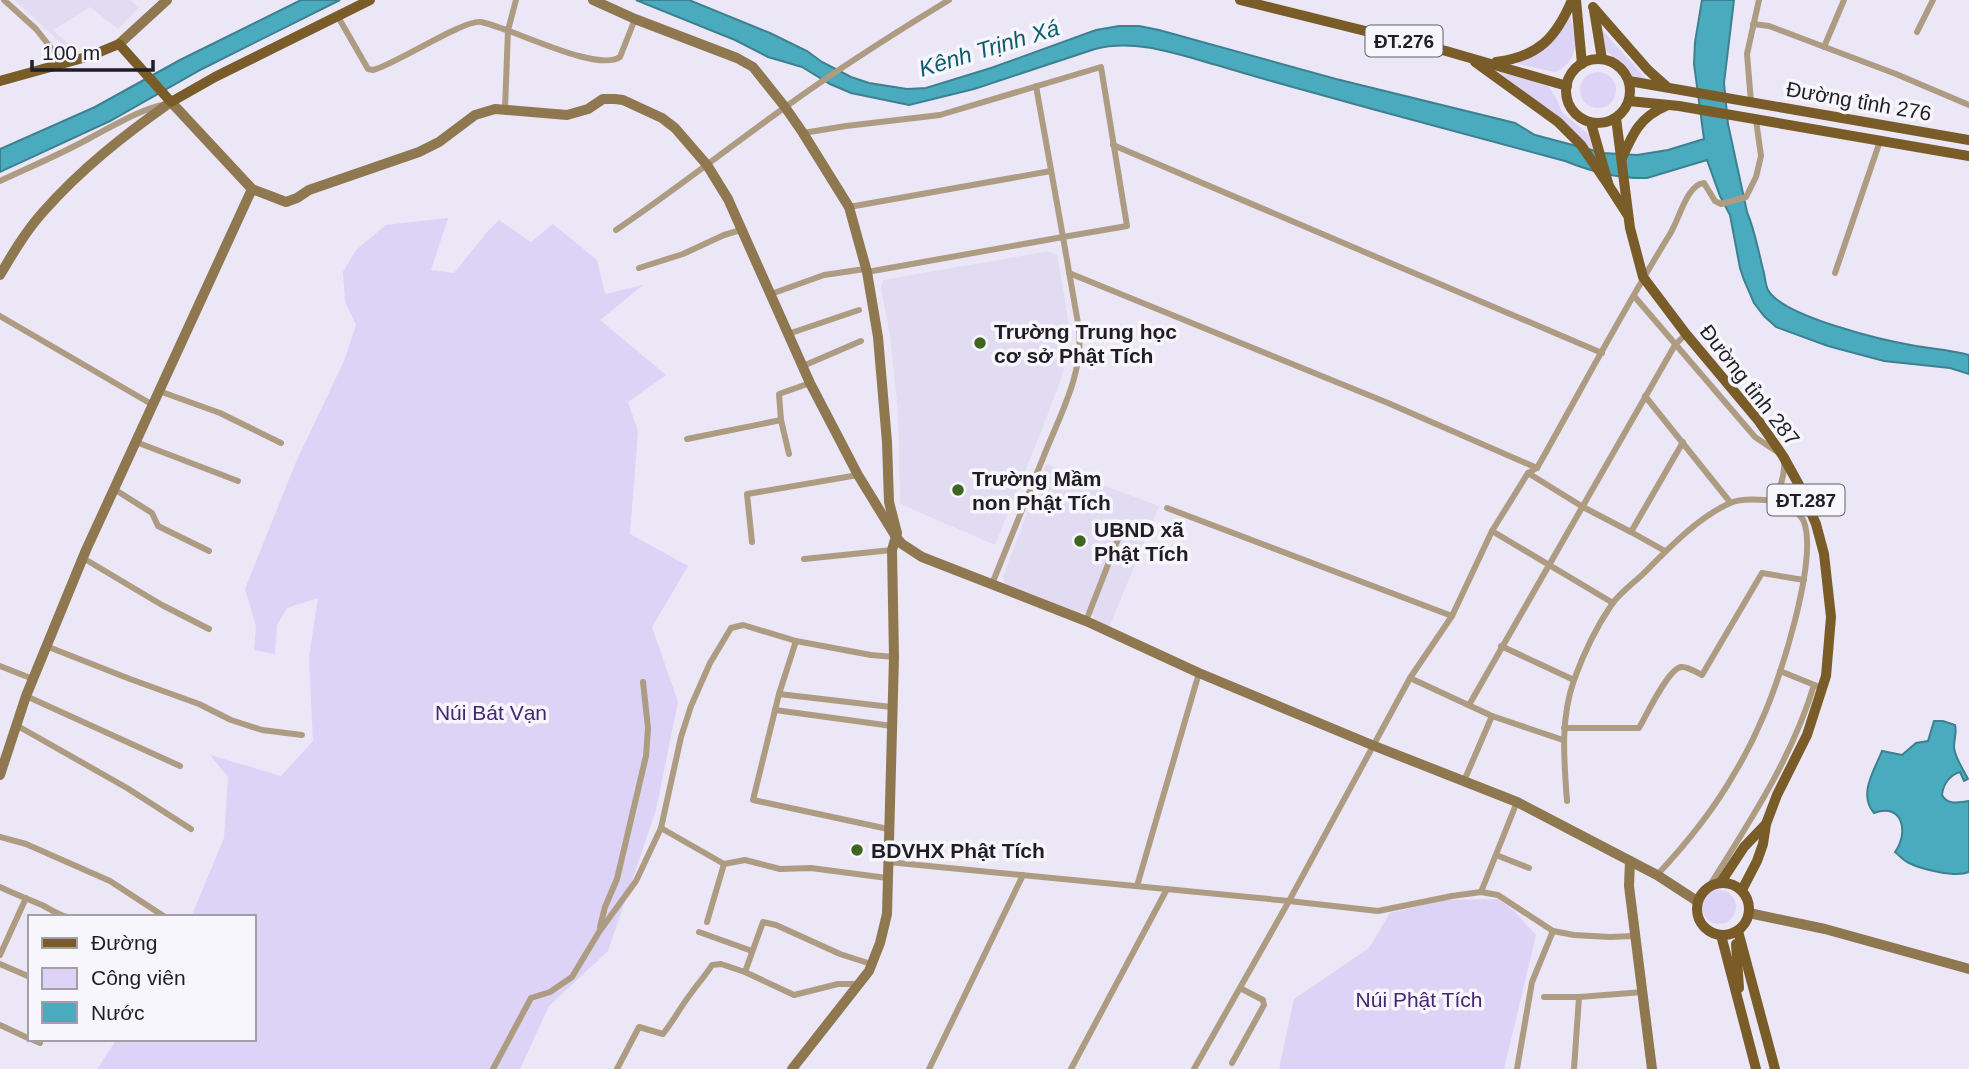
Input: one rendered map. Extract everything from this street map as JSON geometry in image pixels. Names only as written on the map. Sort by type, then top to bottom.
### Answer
[{"type":"main road","points":[[0,81],[119,44],[167,0]]},
{"type":"main road","points":[[0,275],[43,213],[121,138],[171,102],[215,77],[370,0]]},
{"type":"main road","points":[[593,0],[744,62],[759,74],[803,133],[849,207],[866,270],[878,337],[889,502],[896,528],[892,550],[894,657],[887,914],[869,971],[792,1069]]},
{"type":"main road","name":"ĐT.276","points":[[1240,0],[1490,63],[1567,86]]},
{"type":"main road","points":[[1490,63],[1515,60],[1543,45],[1555,33],[1574,0]]},
{"type":"main road","points":[[1574,0],[1582,64]]},
{"type":"main road","points":[[1593,3],[1602,59]]},
{"type":"main road","points":[[1593,3],[1648,70],[1668,88]]},
{"type":"main road","points":[[119,44],[252,188],[288,202],[309,190],[419,152],[439,142],[475,115],[495,109],[567,115],[588,109],[603,99],[623,100],[662,118],[675,128],[707,165],[728,199],[810,383],[858,475],[902,544],[922,557],[1086,621],[1199,673],[1517,802],[1657,875],[1697,901]]},
{"type":"main road","points":[[1470,58],[1558,122],[1581,145],[1609,186]]},
{"type":"main road","points":[[1602,59],[1619,66],[1629,81],[1631,91],[1624,111],[1616,118],[1604,123],[1591,123],[1581,119],[1571,109],[1566,96],[1567,86],[1572,73],[1582,64],[1602,59]]},
{"type":"main road","points":[[1629,81],[1668,88]]},
{"type":"main road","name":"Đường tỉnh 276","points":[[1668,88],[1969,139]]},
{"type":"main road","points":[[1629,101],[1668,105]]},
{"type":"main road","points":[[1622,158],[1641,122],[1652,112],[1668,105]]},
{"type":"main road","name":"Đường tỉnh 276","points":[[1668,105],[1969,156]]},
{"type":"main road","name":"Đường tỉnh 287","points":[[1616,118],[1630,228],[1643,277],[1686,334],[1758,420],[1783,456],[1800,485],[1816,524],[1824,554],[1831,633],[1826,676],[1818,687],[1807,735],[1777,795],[1766,824],[1763,844],[1742,890]]},
{"type":"main road","name":"Đường tỉnh 287","points":[[1591,123],[1609,186],[1628,216]]},
{"type":"main road","points":[[0,775],[26,696],[83,558],[252,188]]},
{"type":"main road","name":"Đường tỉnh 287","points":[[1716,884],[1744,847],[1766,824]]},
{"type":"main road","points":[[1630,861],[1629,886],[1652,1069]]},
{"type":"main road","points":[[1730,883],[1742,890],[1748,902],[1749,913],[1744,925],[1736,932],[1721,935],[1706,930],[1699,922],[1696,912],[1697,901],[1703,891],[1716,884],[1730,883]]},
{"type":"main road","points":[[1749,913],[1825,929],[1969,969]]},
{"type":"main road","points":[[1736,932],[1740,1012]]},
{"type":"main road","points":[[1736,932],[1775,1069]]},
{"type":"main road","points":[[1721,935],[1756,1069]]},
{"type":"street","points":[[4,0],[36,29],[63,63]]},
{"type":"street","points":[[505,109],[508,30],[516,0]]},
{"type":"street","points":[[616,230],[663,199],[844,65],[949,0]]},
{"type":"street","points":[[1746,101],[1747,54],[1759,0]]},
{"type":"street","points":[[1824,47],[1844,0]]},
{"type":"street","points":[[1917,32],[1933,0]]},
{"type":"street","points":[[337,15],[368,69],[373,70],[474,22],[508,30],[584,59],[612,61],[620,57],[635,19]]},
{"type":"street","points":[[1753,24],[1769,26],[1969,105]]},
{"type":"street","points":[[771,294],[824,275],[1127,226],[1101,67],[940,116],[803,133]]},
{"type":"street","points":[[992,584],[1076,371],[1080,342],[1036,86]]},
{"type":"street","points":[[0,181],[124,119],[171,102]]},
{"type":"street","points":[[1194,1069],[1289,901],[1409,678],[1452,617],[1492,531],[1528,474],[1537,468],[1643,277],[1676,225],[1693,187],[1704,183],[1715,201],[1723,204],[1746,197],[1760,167],[1756,120]]},
{"type":"street","points":[[1835,273],[1880,141]]},
{"type":"street","points":[[1113,145],[1602,353]]},
{"type":"street","points":[[849,207],[1051,171]]},
{"type":"street","points":[[639,268],[741,230]]},
{"type":"street","points":[[1069,273],[1388,403],[1537,468]]},
{"type":"street","points":[[1634,296],[1755,437],[1783,456],[1785,471],[1778,490],[1770,501]]},
{"type":"street","points":[[788,334],[859,310]]},
{"type":"street","points":[[0,316],[153,405]]},
{"type":"street","points":[[1469,705],[1675,345],[1686,334]]},
{"type":"street","points":[[803,366],[861,341]]},
{"type":"street","points":[[789,454],[781,420],[779,394],[810,383]]},
{"type":"street","points":[[159,391],[220,413],[281,443]]},
{"type":"street","points":[[1646,396],[1730,502]]},
{"type":"street","points":[[687,439],[781,420]]},
{"type":"street","points":[[136,442],[238,481]]},
{"type":"street","points":[[1631,531],[1683,442]]},
{"type":"street","points":[[1528,474],[1665,551]]},
{"type":"street","points":[[752,542],[747,494],[858,475]]},
{"type":"street","points":[[114,489],[152,513],[158,526],[209,551]]},
{"type":"street","points":[[1567,801],[1563,740],[1574,680],[1613,603],[1665,551],[1730,502],[1770,501],[1790,506],[1804,520],[1807,541],[1803,592],[1764,716],[1734,775],[1692,838],[1657,875]]},
{"type":"street","points":[[1167,508],[1452,617]]},
{"type":"street","points":[[1492,531],[1613,603]]},
{"type":"street","points":[[1086,621],[1118,539]]},
{"type":"street","points":[[804,559],[892,550]]},
{"type":"street","points":[[83,558],[162,605],[209,629]]},
{"type":"street","points":[[1564,728],[1639,728],[1667,679],[1676,669],[1686,668],[1702,675],[1762,573],[1804,580]]},
{"type":"street","points":[[493,1069],[531,998],[550,992],[572,977],[599,932],[636,881],[661,828],[678,748],[691,706],[710,663],[732,628],[743,625],[796,641],[894,657]]},
{"type":"street","points":[[796,641],[779,694],[753,800],[888,829]]},
{"type":"street","points":[[46,646],[199,704],[231,720],[262,730],[302,735]]},
{"type":"street","points":[[1501,646],[1574,680]]},
{"type":"street","points":[[0,666],[33,679]]},
{"type":"street","points":[[1716,884],[1790,749],[1818,687],[1780,671]]},
{"type":"street","points":[[1137,886],[1199,673]]},
{"type":"street","points":[[1409,678],[1492,716],[1563,740]]},
{"type":"street","points":[[599,932],[605,907],[617,879],[646,756],[648,728],[643,682]]},
{"type":"street","points":[[779,694],[891,707]]},
{"type":"street","points":[[26,696],[180,766]]},
{"type":"street","points":[[775,710],[892,726]]},
{"type":"street","points":[[1464,781],[1492,716]]},
{"type":"street","points":[[16,726],[127,788],[191,829]]},
{"type":"street","points":[[1480,892],[1517,802]]},
{"type":"street","points":[[661,828],[724,864],[745,860],[780,869],[811,868],[887,878]]},
{"type":"street","points":[[0,837],[26,845],[110,881],[162,915]]},
{"type":"street","points":[[1496,855],[1529,868]]},
{"type":"street","points":[[888,862],[1378,911],[1452,895],[1480,892],[1498,895],[1553,931],[1574,935],[1636,936]]},
{"type":"street","points":[[707,922],[724,864]]},
{"type":"street","points":[[929,1069],[1023,875]]},
{"type":"street","points":[[0,887],[59,915]]},
{"type":"street","points":[[1071,1069],[1167,889]]},
{"type":"street","points":[[0,955],[26,898]]},
{"type":"street","points":[[745,972],[763,922],[871,964]]},
{"type":"street","points":[[1517,1069],[1532,982],[1553,931]]},
{"type":"street","points":[[699,932],[752,951]]},
{"type":"street","points":[[0,964],[28,976]]},
{"type":"street","points":[[617,1069],[639,1027],[663,1034],[712,965],[721,964],[745,972],[794,995],[838,984],[858,984]]},
{"type":"street","points":[[1232,1063],[1264,1005],[1264,1000],[1240,988]]},
{"type":"street","points":[[1544,997],[1643,992]]},
{"type":"street","points":[[1574,1069],[1579,997]]},
{"type":"street","points":[[0,1025],[28,1038]]},
{"type":"street","points":[[35,1041],[40,1043]]},
{"type":"shaded area","points":[[15,0],[130,0],[139,8],[118,29],[90,7],[53,30],[73,48],[69,51]]},
{"type":"shaded area","name":"Trường Trung học cơ sở Phật Tích","points":[[1049,251],[1057,255],[1066,306],[1069,350],[1043,427],[995,545],[900,504],[898,412],[890,336],[881,288],[883,280]]},
{"type":"shaded area","name":"UBND xã Phật Tích","points":[[1046,464],[1159,506],[1109,628],[1095,621],[1093,615],[1084,612],[1076,614],[1005,584],[1003,576]]},
{"type":"green space","points":[[1570,16],[1575,41],[1569,62],[1555,72],[1518,64],[1555,37]]},
{"type":"green space","points":[[1602,31],[1648,81],[1634,79],[1606,51]]},
{"type":"green space","points":[[1499,72],[1549,87],[1562,112],[1588,134],[1594,156],[1559,118]]},
{"type":"green space","points":[[1598,72],[1611,77],[1616,90],[1611,103],[1598,108],[1585,103],[1580,90],[1585,77]]},
{"type":"green space","name":"Núi Bát Vạn","points":[[448,218],[431,270],[454,273],[499,220],[531,242],[553,224],[597,260],[605,294],[643,285],[600,320],[666,375],[628,402],[638,431],[630,534],[688,566],[652,627],[678,702],[656,810],[608,951],[549,1006],[520,1069],[97,1069],[116,1041],[256,1041],[256,915],[192,915],[224,838],[228,777],[210,755],[281,776],[313,741],[309,657],[318,598],[287,608],[277,625],[275,654],[254,650],[256,626],[245,589],[296,462],[344,361],[356,325],[345,301],[343,272],[356,250],[386,225]]},
{"type":"green space","points":[[1719,890],[1731,895],[1736,907],[1731,919],[1719,924],[1707,919],[1702,907],[1707,895]]},
{"type":"green space","name":"Núi Phật Tích","points":[[1498,899],[1514,911],[1536,935],[1504,1069],[1279,1069],[1294,999],[1369,948],[1390,913],[1445,900]]},
{"type":"water","points":[[301,0],[340,0],[202,69],[110,121],[0,172],[0,149],[95,107],[180,60]]},
{"type":"water","name":"Kênh Trịnh Xá","points":[[636,0],[689,0],[770,33],[851,77],[907,89],[926,88],[991,68],[1096,30],[1139,26],[1336,79],[1515,123],[1535,135],[1603,153],[1637,155],[1668,150],[1704,139],[1694,64],[1702,0],[1734,0],[1724,83],[1728,124],[1747,212],[1768,290],[1777,300],[1793,309],[1836,326],[1902,343],[1969,355],[1969,374],[1950,368],[1884,361],[1828,346],[1776,327],[1754,303],[1744,280],[1730,215],[1707,160],[1647,178],[1605,174],[1174,53],[1126,45],[1095,49],[974,89],[909,105],[851,93],[802,67],[768,57],[735,40]]},
{"type":"water","points":[[1934,721],[1955,725],[1955,751],[1968,779],[1964,781],[1960,772],[1953,775],[1945,784],[1942,795],[1951,802],[1969,801],[1969,872],[1963,874],[1930,870],[1903,859],[1895,852],[1902,836],[1901,821],[1891,812],[1874,813],[1867,798],[1869,782],[1882,751],[1902,755],[1916,743],[1928,741]]},
{"type":"place","name":"Trường Trung học cơ sở Phật Tích","points":[[980,343]]},
{"type":"place","name":"Trường Mầm non Phật Tích","points":[[958,490]]},
{"type":"place","name":"UBND xã Phật Tích","points":[[1080,541]]},
{"type":"place","name":"BDVHX Phật Tích","points":[[857,850]]}]
